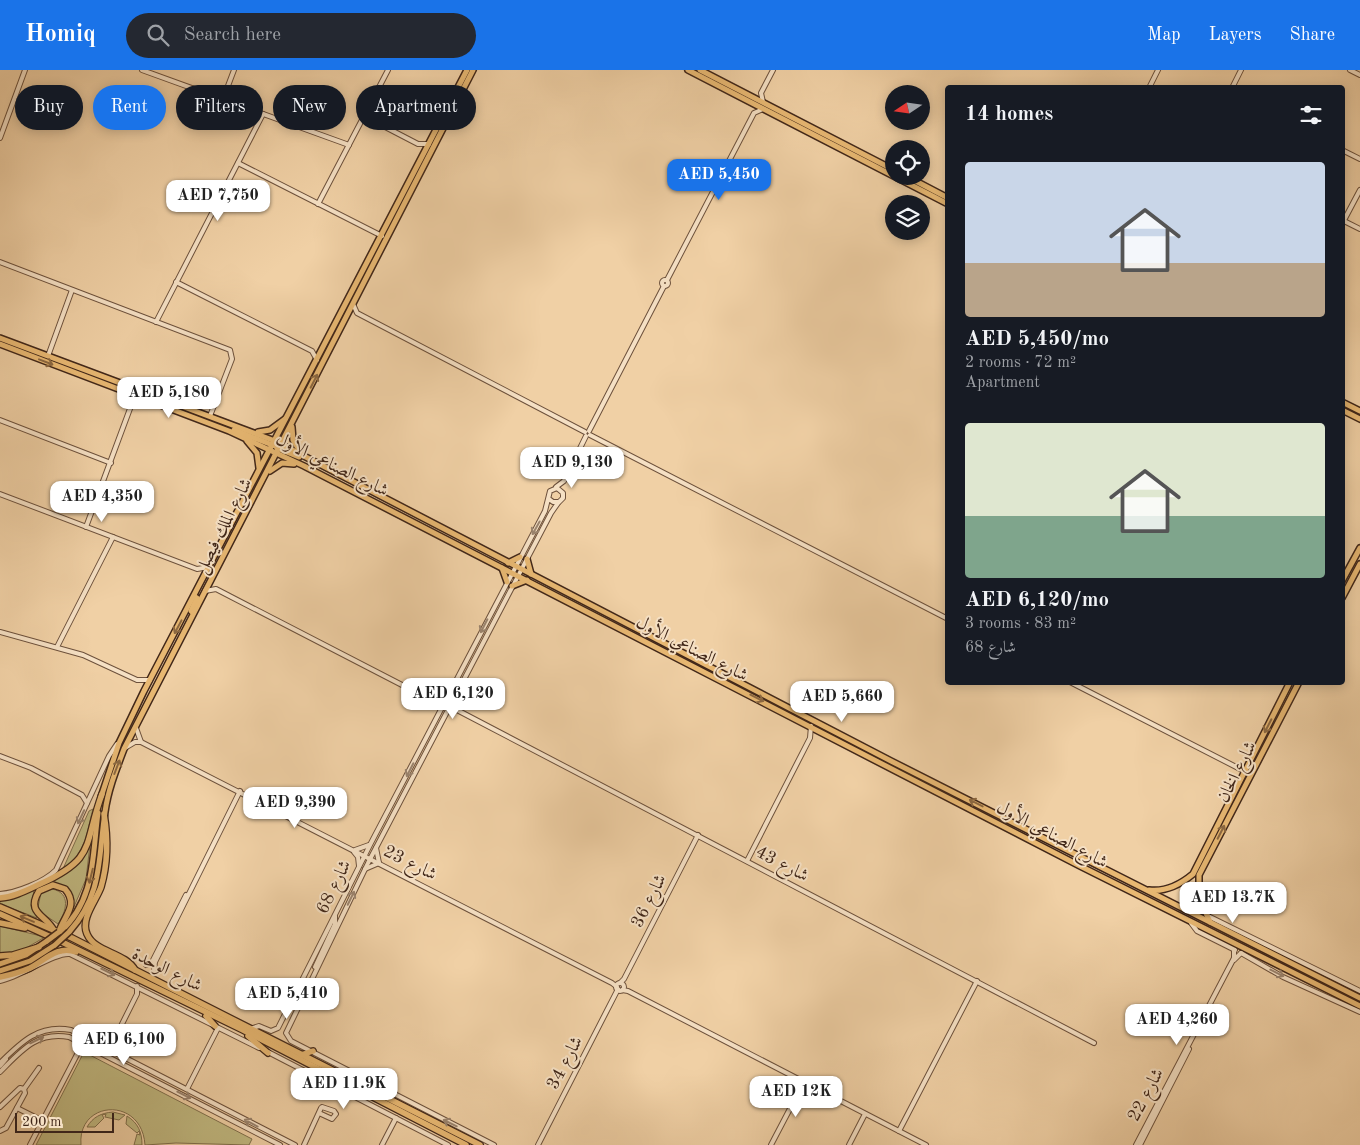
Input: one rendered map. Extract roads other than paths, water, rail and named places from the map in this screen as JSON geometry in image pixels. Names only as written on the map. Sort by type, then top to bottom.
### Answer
[{"type":"highway","points":[[0,898],[15,895],[63,873],[77,863],[88,844],[102,794]]},
{"type":"highway","points":[[104,814],[106,864],[99,892],[86,921],[86,932],[94,943],[127,960],[135,970]]},
{"type":"highway","points":[[53,885],[65,889],[71,901],[70,909],[57,931],[38,914],[34,904],[39,891],[53,885]]},
{"type":"highway","name":"شارع الوحدة","points":[[0,907],[57,931],[135,970],[301,1054],[469,1143]]},
{"type":"highway","name":"شارع الوحدة","points":[[0,914],[243,1030],[469,1143],[480,1145]]},
{"type":"highway","points":[[0,923],[33,929]]},
{"type":"highway","points":[[0,956],[39,947]]},
{"type":"highway","points":[[0,977],[26,970],[62,950],[69,950],[91,959],[97,959]]},
{"type":"highway","points":[[197,1008],[217,1027]]},
{"type":"highway","points":[[243,1030],[268,1053]]},
{"type":"highway","points":[[301,1054],[313,1051]]},
{"type":"highway","points":[[348,1070],[351,1080]]},
{"type":"highway","points":[[468,1132],[469,1143]]},
{"type":"main road","name":"شارع الملك فيصل","points":[[0,964],[19,958],[48,941],[70,921],[80,905],[91,879],[102,794],[119,742],[204,579],[258,470],[323,349],[467,70]]},
{"type":"main road","name":"شارع الملك فيصل","points":[[0,971],[30,961],[55,945],[69,932],[84,912],[98,879],[104,814],[112,779],[124,749],[280,449],[353,302],[473,70]]},
{"type":"main road","points":[[688,70],[753,104],[763,106],[885,166]]},
{"type":"main road","points":[[700,70],[752,97],[763,106],[945,202]]},
{"type":"main road","points":[[923,185],[945,196]]},
{"type":"main road","name":"شارع الصناعي الأول","points":[[0,338],[254,432],[272,445],[309,460],[508,563],[513,569]]},
{"type":"main road","name":"شارع الصناعي الأول","points":[[0,344],[243,438],[272,445]]},
{"type":"main road","points":[[1345,404],[1360,411]]},
{"type":"main road","points":[[1345,412],[1360,419]]},
{"type":"main road","points":[[254,432],[270,430],[287,417]]},
{"type":"main road","points":[[292,425],[294,445],[309,460]]},
{"type":"main road","points":[[229,431],[236,431],[280,449]]},
{"type":"main road","points":[[243,438],[256,450],[258,470]]},
{"type":"main road","name":"شارع الصناعي الأول","points":[[280,449],[304,466],[500,566],[519,572],[1191,923],[1360,1006]]},
{"type":"main road","points":[[264,479],[273,468],[282,463],[304,466]]},
{"type":"main road","points":[[1345,576],[1360,548]]},
{"type":"main road","points":[[508,563],[520,557]]},
{"type":"main road","points":[[512,586],[529,578],[527,559]]},
{"type":"main road","points":[[1345,592],[1360,564]]},
{"type":"main road","points":[[500,566],[506,574],[506,582]]},
{"type":"main road","name":"شارع الصناعي الأول","points":[[529,578],[1360,998]]},
{"type":"main road","points":[[194,597],[197,598],[191,611],[194,613]]},
{"type":"main road","name":"شارع الخان","points":[[1144,889],[1169,888],[1180,884],[1193,874],[1288,685]]},
{"type":"main road","name":"شارع الخان","points":[[1205,913],[1198,894],[1199,875],[1297,685]]},
{"type":"main road","points":[[1205,913],[1212,924]]},
{"type":"main road","points":[[1232,944],[1234,950]]},
{"type":"main road","points":[[1277,956],[1286,955]]},
{"type":"main road","points":[[1314,970],[1322,979]]},
{"type":"street","points":[[0,138],[25,70]]},
{"type":"street","points":[[142,70],[184,85]]},
{"type":"street","points":[[228,85],[234,70]]},
{"type":"street","points":[[380,85],[388,70]]},
{"type":"street","points":[[564,481],[549,493],[553,502],[558,503],[563,498],[564,481],[664,286],[662,282],[667,280],[754,113],[763,106],[761,93],[773,70]]},
{"type":"street","points":[[1150,85],[1158,70]]},
{"type":"street","points":[[1234,85],[1241,70]]},
{"type":"street","points":[[1350,70],[1360,75]]},
{"type":"street","points":[[752,97],[761,93]]},
{"type":"street","points":[[753,104],[754,113]]},
{"type":"street","points":[[156,322],[264,114],[349,145]]},
{"type":"street","points":[[318,204],[357,130]]},
{"type":"street","points":[[391,130],[418,144],[429,144]]},
{"type":"street","points":[[418,144],[424,154]]},
{"type":"street","points":[[1345,152],[1360,159]]},
{"type":"street","points":[[238,163],[382,236]]},
{"type":"street","points":[[1345,218],[1360,190]]},
{"type":"street","points":[[1345,223],[1360,229]]},
{"type":"street","points":[[0,262],[227,348],[232,353],[232,359],[210,416]]},
{"type":"street","points":[[176,282],[312,351],[317,360]]},
{"type":"street","points":[[48,356],[72,290]]},
{"type":"street","points":[[353,302],[357,313],[945,617]]},
{"type":"street","points":[[346,316],[357,313]]},
{"type":"street","points":[[312,351],[323,349]]},
{"type":"street","points":[[129,393],[131,406]]},
{"type":"street","points":[[86,527],[131,406],[140,398]]},
{"type":"street","points":[[0,420],[110,462]]},
{"type":"street","points":[[555,488],[560,489],[563,493]]},
{"type":"street","points":[[0,494],[198,569],[210,566]]},
{"type":"street","name":"شارع 68","points":[[250,1028],[258,1026],[275,1030],[291,1002],[506,582],[545,512],[550,498]]},
{"type":"street","name":"شارع 68","points":[[313,1051],[286,1036],[286,1030],[370,858],[519,572],[558,503]]},
{"type":"street","points":[[57,647],[113,537]]},
{"type":"street","points":[[198,569],[204,579]]},
{"type":"street","points":[[212,578],[216,589]]},
{"type":"street","points":[[205,592],[216,589],[433,701],[445,701]]},
{"type":"street","points":[[0,632],[88,657],[137,680],[150,680]]},
{"type":"street","points":[[137,680],[144,691]]},
{"type":"street","points":[[1076,685],[1244,771]]},
{"type":"street","points":[[433,701],[440,712]]},
{"type":"street","points":[[452,702],[457,710]]},
{"type":"street","name":"شارع 43","points":[[447,710],[457,710],[1094,1043]]},
{"type":"street","points":[[124,749],[132,743],[141,742],[136,725]]},
{"type":"street","points":[[747,861],[810,738],[811,726]]},
{"type":"street","points":[[810,738],[821,731]]},
{"type":"street","points":[[0,894],[12,892],[53,872],[109,756],[119,742]]},
{"type":"street","name":"شارع 23","points":[[141,742],[242,792],[620,988]]},
{"type":"street","points":[[0,756],[31,768],[82,795],[87,803]]},
{"type":"street","points":[[235,789],[236,799]]},
{"type":"street","points":[[82,795],[92,792]]},
{"type":"street","points":[[146,965],[152,962],[236,799],[242,792]]},
{"type":"street","name":"شارع 36","points":[[620,988],[698,835]]},
{"type":"street","points":[[352,850],[362,849],[371,843]]},
{"type":"street","points":[[364,871],[379,863],[377,846]]},
{"type":"street","points":[[352,850],[358,857],[359,868]]},
{"type":"street","points":[[154,970],[155,962],[183,908],[191,886]]},
{"type":"street","points":[[1205,913],[1218,922],[1360,991]]},
{"type":"street","points":[[316,969],[316,961],[335,924],[335,916]]},
{"type":"street","points":[[1191,923],[1197,931],[1283,977],[1360,1012]]},
{"type":"street","name":"شارع 22","points":[[1136,1145],[1234,958],[1234,950]]},
{"type":"street","points":[[0,981],[26,973],[56,956],[65,953],[74,955],[145,989],[448,1145]]},
{"type":"street","name":"شارع 22","points":[[1140,1145],[1234,960],[1241,953]]},
{"type":"street","points":[[899,1131],[977,981]]},
{"type":"street","points":[[105,1047],[113,1042],[137,994],[137,986]]},
{"type":"street","points":[[620,988],[926,1145]]},
{"type":"street","name":"شارع 34","points":[[538,1145],[620,988]]},
{"type":"street","points":[[137,994],[145,989]]},
{"type":"street","points":[[291,1002],[291,1011],[298,1007]]},
{"type":"street","points":[[187,1089],[217,1027]]},
{"type":"street","points":[[0,1064],[29,1037],[52,1029],[71,1030],[295,1145]]},
{"type":"street","points":[[0,1072],[27,1045],[38,1038],[50,1035],[63,1036],[106,1054],[280,1145]]},
{"type":"street","points":[[113,1042],[116,1052]]},
{"type":"street","points":[[30,1145],[83,1043]]},
{"type":"street","points":[[313,1051],[494,1145]]},
{"type":"street","points":[[106,1054],[120,1058],[121,1055]]},
{"type":"street","points":[[135,1070],[138,1067],[154,1072]]},
{"type":"street","points":[[0,1107],[20,1088],[24,1088],[39,1068]]},
{"type":"street","points":[[773,1144],[804,1082]]},
{"type":"street","points":[[0,1131],[5,1130],[25,1093],[24,1088]]},
{"type":"street","points":[[17,1108],[43,1120]]},
{"type":"street","points":[[304,1145],[319,1113]]},
{"type":"street","points":[[849,1145],[865,1114]]},
{"type":"street","points":[[382,1145],[396,1118]]}]
